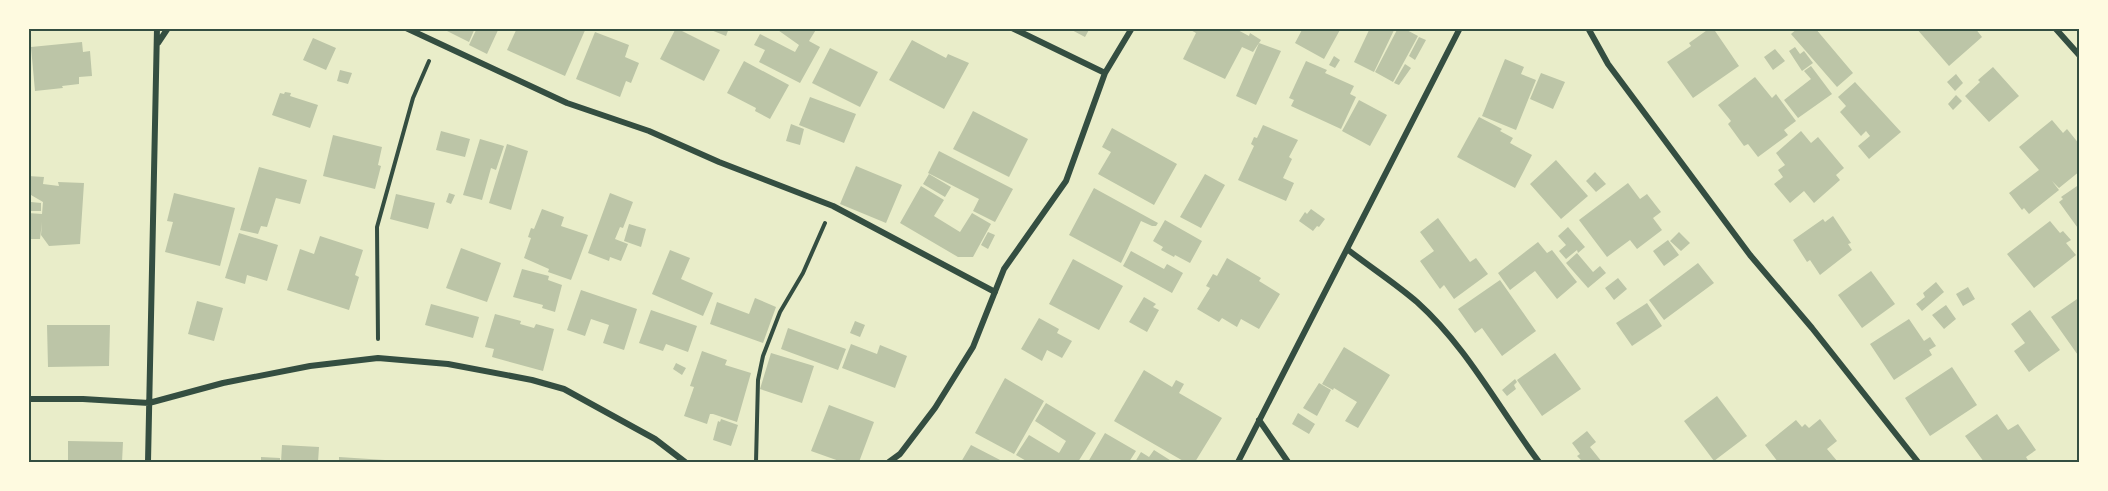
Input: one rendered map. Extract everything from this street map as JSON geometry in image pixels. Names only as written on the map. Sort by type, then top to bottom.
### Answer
[{"type":"street","points":[[148,462],[157,28]]},
{"type":"street","points":[[158,44],[168,28]]},
{"type":"street","points":[[406,28],[567,103],[649,131],[719,162],[833,206],[995,292]]},
{"type":"street","points":[[1012,28],[1105,73]]},
{"type":"street","points":[[889,462],[900,454],[936,408],[973,347],[1004,269],[1066,181],[1105,73],[1132,28]]},
{"type":"street","points":[[1238,462],[1460,28]]},
{"type":"street","points":[[1588,28],[1608,64],[1750,255],[1812,328],[1918,462]]},
{"type":"street","points":[[2055,28],[2079,56]]},
{"type":"street","points":[[1347,249],[1418,302],[1478,373],[1539,462]]},
{"type":"street","points":[[28,399],[149,403],[255,375],[310,366],[378,358],[448,364],[532,380],[564,389],[656,439],[685,462]]},
{"type":"street","points":[[1259,420],[1288,462]]},
{"type":"path","points":[[378,358],[377,227],[413,98],[437,43]]},
{"type":"path","points":[[756,462],[758,380],[763,356],[780,312],[803,273],[833,206]]},
{"type":"building","points":[[441,28],[475,28],[469,42]]},
{"type":"building","points":[[477,28],[499,28],[487,54],[469,45]]},
{"type":"building","points":[[517,28],[586,28],[565,76],[507,50]]},
{"type":"building","points":[[676,28],[720,50],[704,81],[660,59]]},
{"type":"building","points":[[712,28],[729,28],[726,36],[711,30]]},
{"type":"building","points":[[775,28],[817,28],[809,41],[820,47],[800,83],[759,62],[765,50],[754,45],[760,34],[795,52],[799,45]]},
{"type":"building","points":[[1068,28],[1090,28],[1085,37]]},
{"type":"building","points":[[1187,28],[1234,28],[1249,36],[1250,33],[1261,40],[1253,52],[1242,47],[1225,79],[1183,59],[1196,33]]},
{"type":"building","points":[[1303,28],[1341,28],[1324,59],[1295,43]]},
{"type":"building","points":[[1370,28],[1395,28],[1374,72],[1354,62]]},
{"type":"building","points":[[1398,28],[1403,28],[1418,36],[1393,82],[1375,72]]},
{"type":"building","points":[[1713,28],[1739,66],[1693,98],[1667,62],[1691,46],[1689,43]]},
{"type":"building","points":[[1798,28],[1815,28],[1853,73],[1837,87],[1791,34]]},
{"type":"building","points":[[1916,28],[1975,28],[1982,37],[1949,66]]},
{"type":"building","points":[[595,32],[629,45],[625,57],[639,63],[631,83],[626,81],[620,97],[576,79]]},
{"type":"building","points":[[1419,37],[1426,40],[1415,60],[1409,56]]},
{"type":"building","points":[[313,38],[336,48],[326,70],[303,60]]},
{"type":"building","points":[[912,40],[946,58],[948,54],[969,63],[944,109],[889,80]]},
{"type":"building","points":[[82,42],[83,52],[90,51],[92,76],[79,77],[79,84],[35,91],[31,47]]},
{"type":"building","points":[[1259,43],[1281,51],[1256,105],[1236,96]]},
{"type":"building","points":[[1795,47],[1800,54],[1804,51],[1813,63],[1802,71],[1789,51]]},
{"type":"building","points":[[830,48],[878,72],[860,107],[812,83]]},
{"type":"building","points":[[1775,49],[1785,61],[1773,70],[1764,57]]},
{"type":"building","points":[[1334,56],[1340,60],[1335,68],[1329,65]]},
{"type":"building","points":[[1505,59],[1524,67],[1521,74],[1536,80],[1516,130],[1482,116]]},
{"type":"building","points":[[744,61],[789,85],[770,119],[755,111],[756,108],[727,93]]},
{"type":"building","points":[[1306,61],[1327,70],[1325,73],[1354,86],[1350,94],[1356,97],[1341,129],[1291,106],[1294,100],[1289,98]]},
{"type":"building","points":[[1405,64],[1411,68],[1399,85],[1394,83]]},
{"type":"building","points":[[1811,66],[1832,94],[1798,118],[1784,100],[1811,79],[1804,71]]},
{"type":"building","points":[[1993,67],[2019,96],[1989,122],[1965,96]]},
{"type":"building","points":[[340,70],[352,73],[348,84],[337,81]]},
{"type":"building","points":[[1541,73],[1565,82],[1553,109],[1530,99]]},
{"type":"building","points":[[1956,74],[1963,83],[1955,91],[1947,82]]},
{"type":"building","points":[[1755,77],[1772,98],[1776,94],[1796,121],[1784,130],[1788,135],[1758,157],[1748,144],[1744,146],[1728,124],[1731,121],[1718,105]]},
{"type":"building","points":[[1855,82],[1901,132],[1869,159],[1858,146],[1870,136],[1866,131],[1861,136],[1840,112],[1846,106],[1838,97]]},
{"type":"building","points":[[280,93],[291,93],[290,96],[318,105],[310,128],[272,115]]},
{"type":"building","points":[[1956,95],[1962,101],[1953,110],[1948,104]]},
{"type":"building","points":[[810,97],[856,114],[844,143],[799,125]]},
{"type":"building","points":[[1359,100],[1387,115],[1370,146],[1342,131]]},
{"type":"building","points":[[973,111],[1028,139],[1009,177],[953,149]]},
{"type":"building","points":[[1479,117],[1502,129],[1500,131],[1513,138],[1510,143],[1532,155],[1515,188],[1457,157]]},
{"type":"building","points":[[2052,120],[2063,133],[2067,129],[2080,145],[2080,171],[2059,188],[2052,181],[2059,190],[2029,214],[2024,208],[2022,210],[2009,193],[2039,170],[2019,147]]},
{"type":"building","points":[[791,124],[804,129],[800,145],[786,141]]},
{"type":"building","points":[[1263,125],[1298,140],[1289,157],[1292,159],[1283,178],[1294,183],[1286,201],[1238,180],[1254,146],[1251,144],[1254,137],[1257,138]]},
{"type":"building","points":[[1112,128],[1177,164],[1154,205],[1098,174],[1111,152],[1102,147]]},
{"type":"building","points":[[441,131],[470,139],[465,157],[436,150]]},
{"type":"building","points":[[1801,131],[1811,143],[1818,137],[1844,168],[1836,175],[1840,180],[1814,203],[1804,191],[1790,203],[1774,184],[1783,177],[1778,170],[1785,165],[1776,153]]},
{"type":"building","points":[[333,135],[382,147],[378,165],[381,166],[375,189],[323,176]]},
{"type":"building","points":[[480,139],[504,146],[496,170],[491,168],[482,200],[463,195]]},
{"type":"building","points":[[507,144],[528,151],[511,210],[489,203]]},
{"type":"building","points":[[939,151],[1013,189],[995,222],[973,211],[979,199],[928,173]]},
{"type":"building","points":[[1556,160],[1588,196],[1561,219],[1530,184]]},
{"type":"building","points":[[856,166],[902,185],[886,223],[840,204]]},
{"type":"building","points":[[259,167],[307,180],[300,204],[276,198],[267,227],[261,226],[258,234],[240,230]]},
{"type":"building","points":[[1595,172],[1606,184],[1596,192],[1586,181]]},
{"type":"building","points":[[929,174],[951,187],[945,197],[923,184]]},
{"type":"building","points":[[1205,174],[1225,185],[1201,228],[1180,217]]},
{"type":"building","points":[[28,176],[44,177],[43,184],[59,186],[58,182],[84,183],[80,244],[49,246],[41,235],[42,222],[40,239],[28,239],[28,213],[42,214],[43,202],[31,195],[28,205]]},
{"type":"building","points":[[1628,183],[1640,199],[1647,194],[1661,212],[1653,218],[1662,230],[1637,249],[1630,240],[1607,257],[1579,220]]},
{"type":"building","points":[[2080,184],[2080,231],[2059,202],[2063,199],[2061,197]]},
{"type":"building","points":[[921,186],[944,200],[934,216],[960,232],[972,213],[991,224],[973,257],[958,257],[900,223]]},
{"type":"building","points":[[1094,188],[1158,223],[1152,226],[1141,221],[1121,263],[1069,235]]},
{"type":"building","points":[[174,193],[235,208],[220,266],[165,252],[173,222],[167,221]]},
{"type":"building","points":[[449,193],[455,195],[451,204],[446,202]]},
{"type":"building","points":[[610,193],[633,202],[623,228],[620,227],[615,239],[628,244],[621,261],[610,257],[609,261],[588,253]]},
{"type":"building","points":[[396,194],[435,203],[428,229],[390,219]]},
{"type":"building","points":[[31,202],[41,203],[41,211],[31,211]]},
{"type":"building","points":[[542,209],[564,217],[561,226],[588,235],[571,280],[548,272],[549,269],[524,258],[531,238],[528,237],[531,228],[534,229]]},
{"type":"building","points":[[1311,209],[1325,219],[1313,231],[1299,221],[1305,212],[1307,214]]},
{"type":"building","points":[[1833,216],[1851,243],[1848,244],[1852,250],[1820,275],[1810,260],[1807,262],[1793,240],[1823,219],[1825,222]]},
{"type":"building","points":[[1438,218],[1470,262],[1476,258],[1488,274],[1454,299],[1444,285],[1440,289],[1420,261],[1434,251],[1420,232]]},
{"type":"building","points":[[1165,220],[1202,241],[1190,263],[1161,250],[1163,247],[1153,241]]},
{"type":"building","points":[[2050,221],[2060,233],[2063,231],[2071,240],[2066,243],[2076,255],[2034,288],[2007,254]]},
{"type":"building","points":[[629,224],[646,229],[641,247],[624,241]]},
{"type":"building","points":[[1568,227],[1585,247],[1566,259],[1559,251],[1566,245],[1558,236]]},
{"type":"building","points":[[988,232],[995,235],[988,249],[981,245]]},
{"type":"building","points":[[1679,232],[1690,243],[1681,251],[1670,241]]},
{"type":"building","points":[[239,233],[278,245],[267,281],[247,275],[245,284],[225,278]]},
{"type":"building","points":[[320,236],[363,250],[355,275],[359,277],[349,310],[287,290],[300,249],[314,254]]},
{"type":"building","points":[[1668,240],[1679,255],[1664,266],[1653,251]]},
{"type":"building","points":[[1538,242],[1547,253],[1552,250],[1577,282],[1557,299],[1535,271],[1510,290],[1498,273]]},
{"type":"building","points":[[461,248],[501,263],[487,302],[446,288]]},
{"type":"building","points":[[670,250],[690,258],[681,279],[713,293],[703,316],[652,294]]},
{"type":"building","points":[[1131,251],[1164,269],[1167,264],[1183,273],[1172,293],[1123,266]]},
{"type":"building","points":[[1577,253],[1593,272],[1600,266],[1606,273],[1588,288],[1566,263]]},
{"type":"building","points":[[1227,258],[1261,278],[1259,281],[1280,294],[1259,329],[1241,319],[1237,327],[1222,318],[1219,322],[1197,309],[1210,288],[1206,286],[1213,274],[1217,276]]},
{"type":"building","points":[[1073,259],[1123,286],[1099,330],[1049,304]]},
{"type":"building","points":[[1698,263],[1714,283],[1664,320],[1649,300]]},
{"type":"building","points":[[522,269],[549,276],[548,280],[562,285],[555,312],[542,308],[543,305],[513,297]]},
{"type":"building","points":[[1871,271],[1895,304],[1862,328],[1838,295]]},
{"type":"building","points":[[1618,278],[1627,289],[1614,300],[1605,288]]},
{"type":"building","points":[[1500,280],[1536,331],[1502,356],[1482,328],[1475,333],[1458,309]]},
{"type":"building","points":[[1936,282],[1944,292],[1922,311],[1916,304],[1925,297],[1923,293]]},
{"type":"building","points":[[1968,287],[1975,299],[1963,306],[1956,294]]},
{"type":"building","points":[[581,290],[637,309],[624,350],[603,343],[609,325],[591,319],[585,336],[567,330]]},
{"type":"building","points":[[1144,297],[1156,304],[1153,307],[1159,310],[1147,332],[1129,322]]},
{"type":"building","points":[[2080,297],[2080,358],[2051,317]]},
{"type":"building","points":[[755,298],[776,307],[763,343],[710,324],[717,302],[749,314]]},
{"type":"building","points":[[197,301],[223,308],[214,341],[188,334]]},
{"type":"building","points":[[1647,303],[1662,326],[1632,346],[1616,323]]},
{"type":"building","points":[[431,304],[479,317],[473,338],[425,325]]},
{"type":"building","points":[[1946,305],[1956,319],[1944,329],[1932,315]]},
{"type":"building","points":[[651,310],[697,326],[688,352],[666,344],[663,351],[639,343]]},
{"type":"building","points":[[2030,310],[2060,350],[2029,372],[2014,351],[2025,343],[2011,324]]},
{"type":"building","points":[[495,314],[521,321],[520,324],[534,328],[536,324],[554,329],[543,371],[492,357],[494,349],[485,347]]},
{"type":"building","points":[[1039,318],[1059,329],[1057,333],[1072,341],[1062,358],[1047,350],[1042,361],[1021,349]]},
{"type":"building","points":[[1909,319],[1924,341],[1930,337],[1936,346],[1929,350],[1932,355],[1894,380],[1870,344]]},
{"type":"building","points":[[855,321],[865,325],[860,337],[850,333]]},
{"type":"building","points":[[47,325],[110,325],[109,366],[48,367]]},
{"type":"building","points":[[788,328],[846,349],[838,370],[781,349]]},
{"type":"building","points":[[851,344],[877,354],[880,345],[907,356],[895,388],[842,368]]},
{"type":"building","points":[[1344,347],[1390,375],[1358,428],[1345,421],[1357,402],[1334,388],[1333,390],[1322,384]]},
{"type":"building","points":[[702,351],[727,360],[725,365],[751,373],[737,422],[710,414],[707,424],[684,416],[694,387],[690,386]]},
{"type":"building","points":[[771,353],[814,366],[802,403],[760,389]]},
{"type":"building","points":[[1555,353],[1581,389],[1542,416],[1517,380]]},
{"type":"building","points":[[676,363],[686,368],[682,375],[673,369]]},
{"type":"building","points":[[1952,367],[1977,405],[1930,436],[1905,398]]},
{"type":"building","points":[[1144,370],[1172,387],[1176,380],[1184,384],[1179,393],[1222,418],[1195,462],[1185,462],[1114,421]]},
{"type":"building","points":[[1005,378],[1044,401],[1014,454],[975,433]]},
{"type":"building","points":[[1515,379],[1516,389],[1507,396],[1502,390]]},
{"type":"building","points":[[1319,383],[1331,390],[1317,416],[1303,408]]},
{"type":"building","points":[[1717,396],[1747,436],[1714,461],[1684,421]]},
{"type":"building","points":[[1046,403],[1096,433],[1078,462],[1028,462],[1016,455],[1029,435],[1059,453],[1066,441],[1035,421]]},
{"type":"building","points":[[829,405],[874,422],[859,462],[842,462],[811,451]]},
{"type":"building","points":[[1298,413],[1315,424],[1309,434],[1292,424]]},
{"type":"building","points":[[1997,414],[2008,430],[2018,424],[2036,450],[2026,457],[2029,462],[1984,462],[1965,436]]},
{"type":"building","points":[[721,419],[738,425],[731,446],[713,440],[718,421],[720,422]]},
{"type":"building","points":[[1820,419],[1837,441],[1827,449],[1838,462],[1778,462],[1765,445],[1796,420],[1802,427],[1805,424],[1809,428]]},
{"type":"building","points":[[1587,431],[1596,442],[1590,447],[1602,462],[1583,462],[1577,456],[1580,454],[1572,443]]},
{"type":"building","points":[[1105,433],[1136,451],[1129,462],[1088,462]]},
{"type":"building","points":[[68,441],[123,442],[122,462],[68,462]]},
{"type":"building","points":[[282,445],[319,447],[318,462],[281,462]]},
{"type":"building","points":[[971,445],[1004,462],[961,462]]},
{"type":"building","points":[[1154,450],[1173,462],[1135,462],[1141,452],[1149,457]]},
{"type":"building","points":[[261,457],[280,458],[280,462],[261,462]]},
{"type":"building","points":[[339,457],[385,460],[385,462],[339,462]]}]
